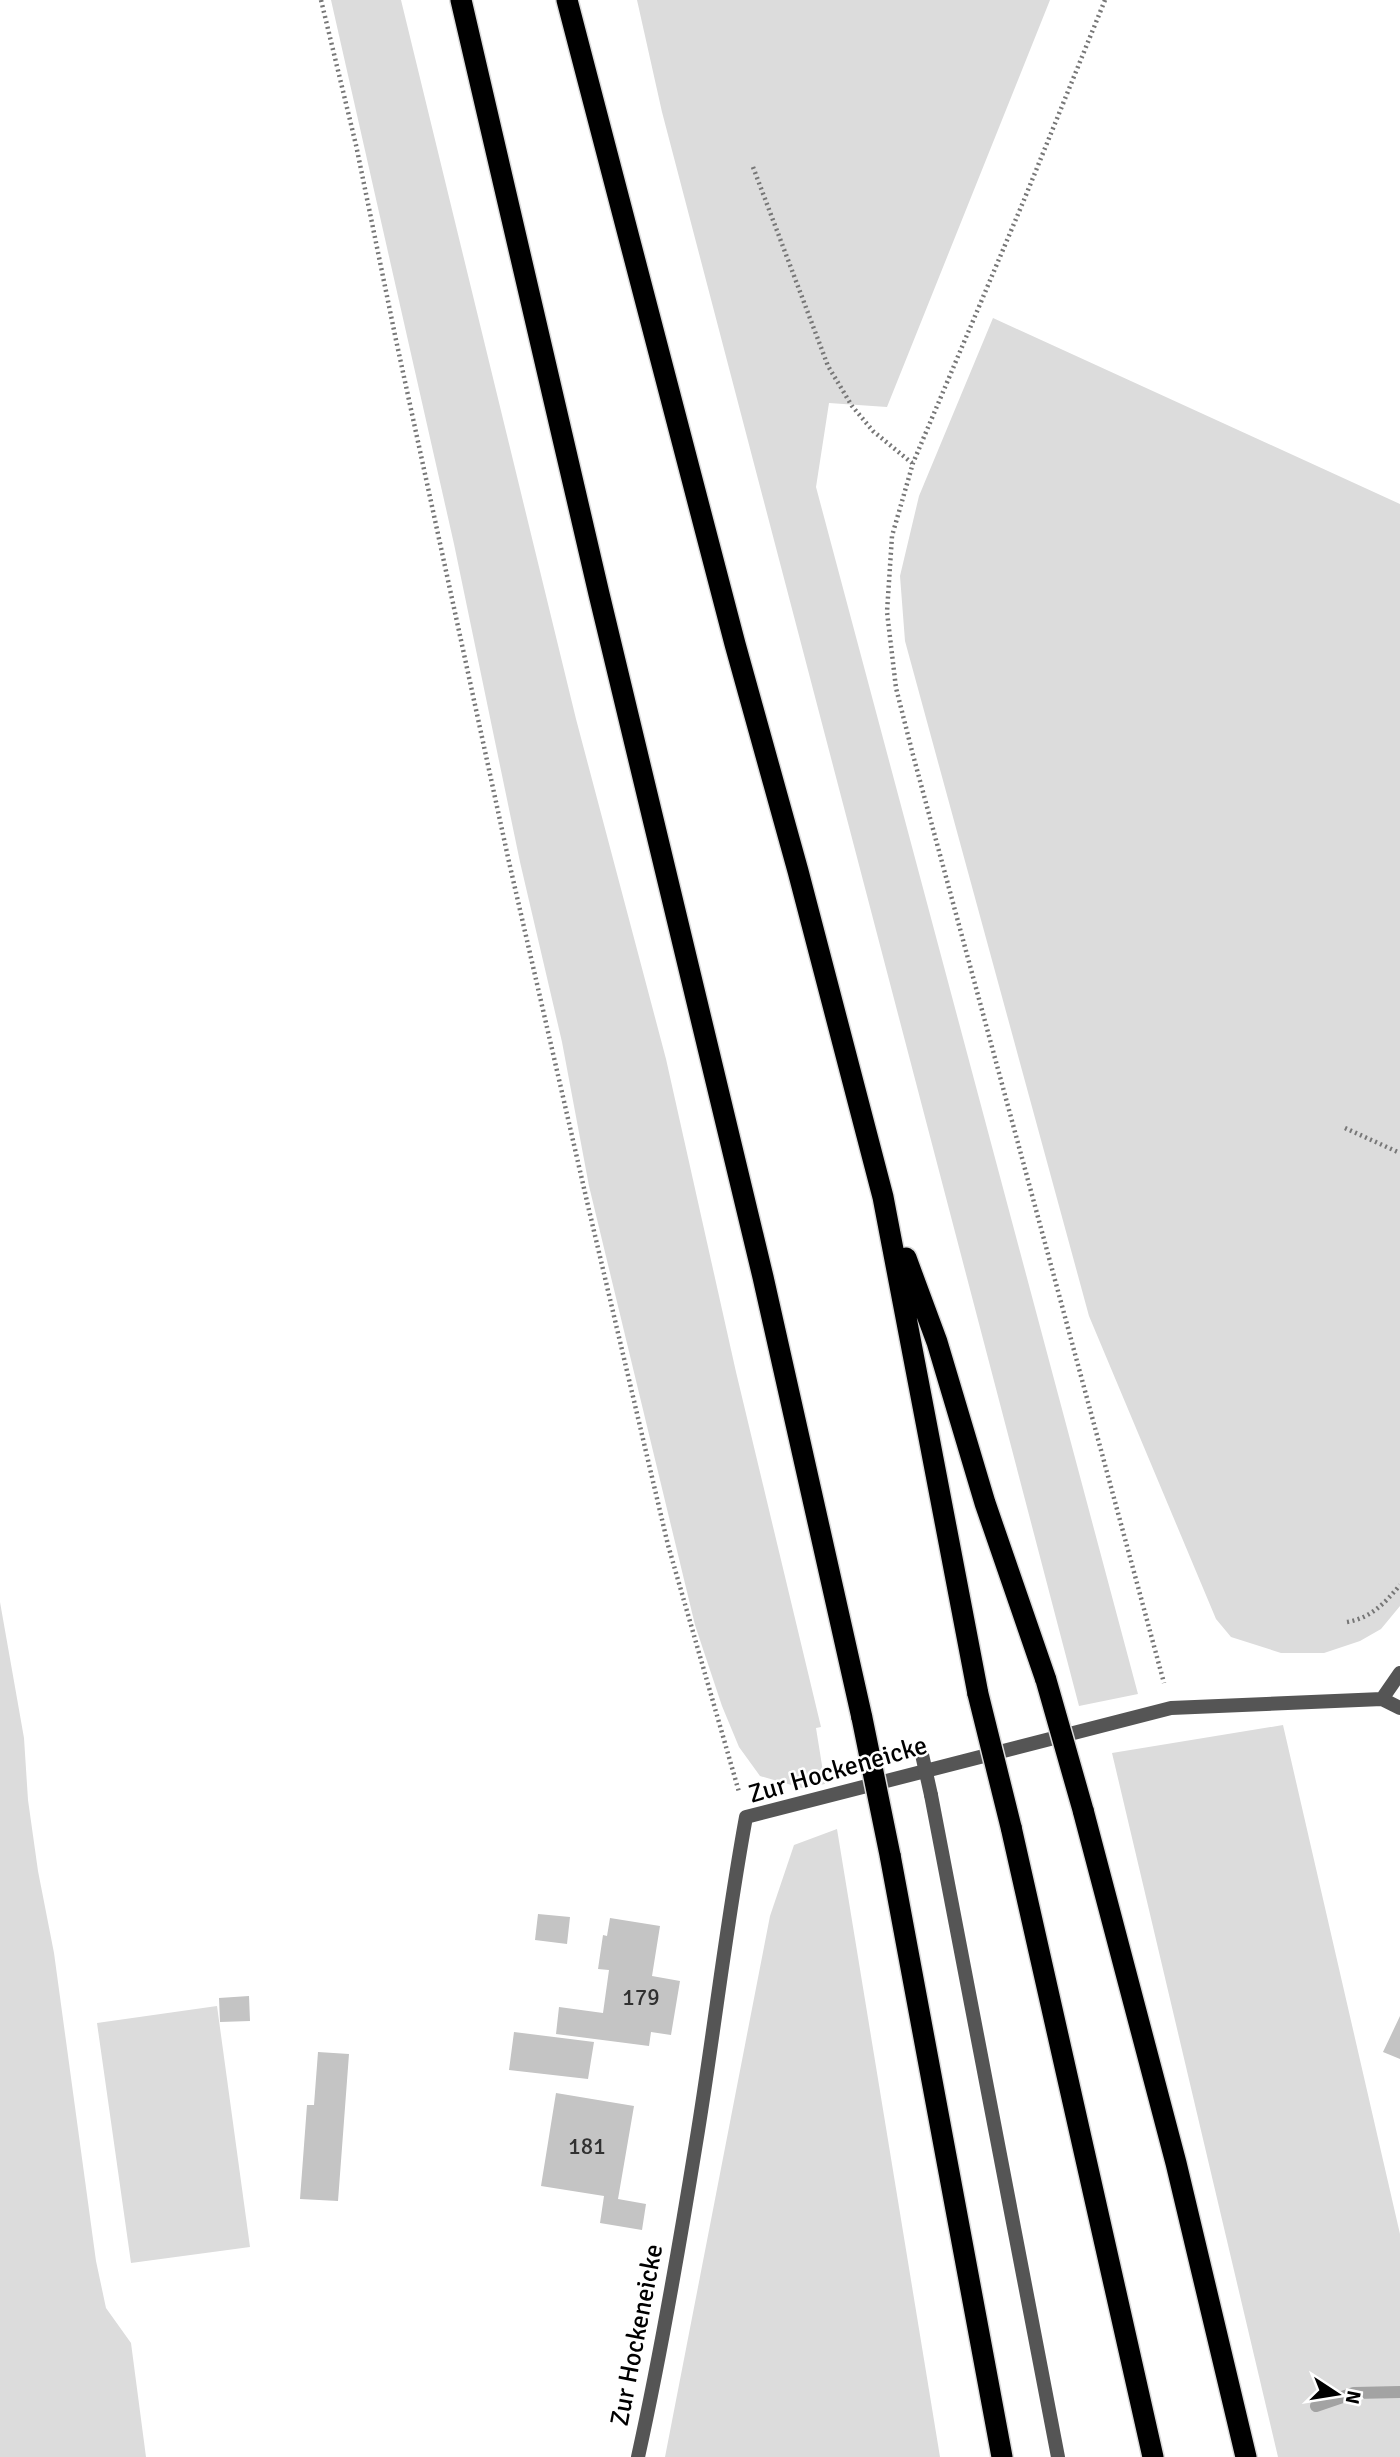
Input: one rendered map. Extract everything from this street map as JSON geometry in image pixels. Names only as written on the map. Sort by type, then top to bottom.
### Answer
[{"type":"highway","points":[[461,0],[592,567],[763,1277],[862,1718],[890,1854],[1002,2457]]},
{"type":"highway","points":[[567,0],[883,1197],[978,1694],[1011,1826],[1153,2457]]},
{"type":"highway","points":[[883,1197],[937,1342],[985,1503],[1046,1680],[1180,2176],[1246,2457]]},
{"type":"street","points":[[1400,1673],[1382,1699],[1400,1707]]},
{"type":"street","name":"Zur Hockeneicke","points":[[638,2457],[659,2364],[692,2167],[730,1901],[746,1817],[1171,1708],[1382,1699]]},
{"type":"street","points":[[921,1750],[1058,2457]]},
{"type":"path","points":[[321,0],[356,145],[509,862],[589,1210],[668,1545],[746,1817]]},
{"type":"path","points":[[1105,0],[913,463],[892,536],[887,612],[896,688],[1171,1708]]},
{"type":"path","points":[[753,167],[828,366],[852,406],[873,431],[913,463]]},
{"type":"path","points":[[1345,1128],[1400,1153]]},
{"type":"path","points":[[1347,1622],[1362,1619],[1383,1605],[1400,1585]]},
{"type":"shaded area","points":[[331,0],[401,0],[576,719],[666,1059],[736,1372],[821,1727],[816,1728],[825,1784],[802,1788],[760,1776],[739,1747],[695,1625],[589,1186],[562,1042],[520,862],[454,544]]},
{"type":"shaded area","points":[[637,0],[1050,0],[887,407],[829,403],[816,487],[1138,1694],[1079,1706],[662,112]]},
{"type":"shaded area","points":[[993,318],[1400,504],[1400,1606],[1381,1629],[1360,1641],[1324,1653],[1281,1653],[1231,1637],[1216,1619],[1089,1316],[905,641],[900,576],[919,496]]},
{"type":"shaded area","points":[[0,1602],[24,1738],[28,1800],[54,1953],[96,2261],[106,2308],[131,2343],[146,2457],[0,2457]]},
{"type":"shaded area","points":[[1283,1725],[1400,2234],[1400,2457],[1278,2457],[1112,1753]]},
{"type":"shaded area","points":[[837,1829],[940,2457],[665,2457],[770,1916],[794,1845]]},
{"type":"shaded area","points":[[217,2006],[250,2247],[131,2263],[97,2023]]},
{"type":"building","points":[[538,1914],[570,1917],[567,1944],[535,1940]]},
{"type":"building","points":[[610,1918],[660,1926],[652,1976],[680,1981],[671,2035],[651,2032],[649,2046],[556,2034],[559,2007],[603,2013],[609,1970],[598,1969],[603,1935],[607,1936]]},
{"type":"building","points":[[249,1996],[250,2021],[220,2022],[219,1998]]},
{"type":"building","points":[[1400,2016],[1400,2059],[1383,2052]]},
{"type":"building","points":[[514,2032],[594,2042],[588,2079],[509,2070]]},
{"type":"building","points":[[318,2052],[349,2054],[338,2201],[300,2199],[307,2105],[314,2105]]},
{"type":"building","points":[[556,2093],[634,2106],[618,2199],[646,2204],[642,2230],[600,2223],[604,2196],[541,2186]]},
{"type":"waterway","points":[[1316,2406],[1354,2393],[1400,2392]]}]
